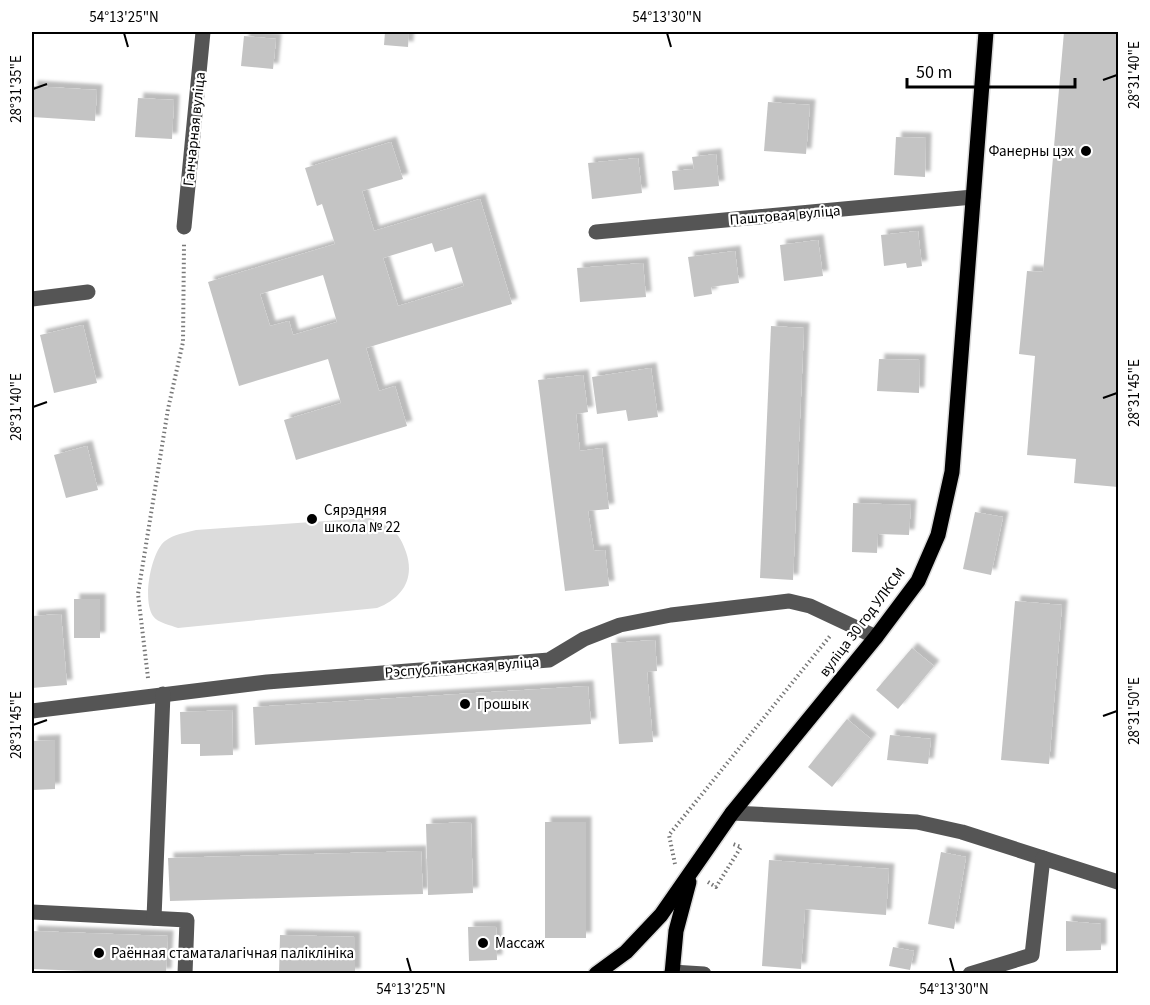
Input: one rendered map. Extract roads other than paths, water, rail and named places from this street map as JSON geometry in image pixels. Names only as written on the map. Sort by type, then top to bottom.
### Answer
[{"type":"main road","name":"вуліца 30 год УЛКСМ","points":[[596,974],[626,951],[661,915],[732,813],[876,637],[918,581],[938,535],[952,472],[986,32]]},
{"type":"main road","points":[[672,973],[676,931],[692,872]]},
{"type":"street","name":"Ганчарная вуліца","points":[[184,227],[203,32]]},
{"type":"street","name":"Паштовая вуліца","points":[[596,232],[973,197]]},
{"type":"street","points":[[32,299],[88,292]]},
{"type":"street","name":"Рэспубліканская вуліца","points":[[32,711],[267,682],[549,660],[584,639],[620,625],[671,615],[789,601],[810,606],[876,637]]},
{"type":"street","points":[[154,918],[157,695]]},
{"type":"street","points":[[732,813],[916,822],[962,832],[1119,882]]},
{"type":"street","points":[[970,974],[1032,956],[1043,858]]},
{"type":"street","points":[[32,912],[187,920],[185,974]]},
{"type":"street","points":[[672,973],[704,974]]},
{"type":"place","name":"Фанерны цэх","points":[[1086,151]]},
{"type":"place","name":"Сярэдняя школа № 22","points":[[312,519]]},
{"type":"place","name":"Грошык","points":[[465,704]]},
{"type":"place","name":"Массаж","points":[[483,943]]},
{"type":"place","name":"Раённая стаматалагічная паліклініка","points":[[99,953]]}]
